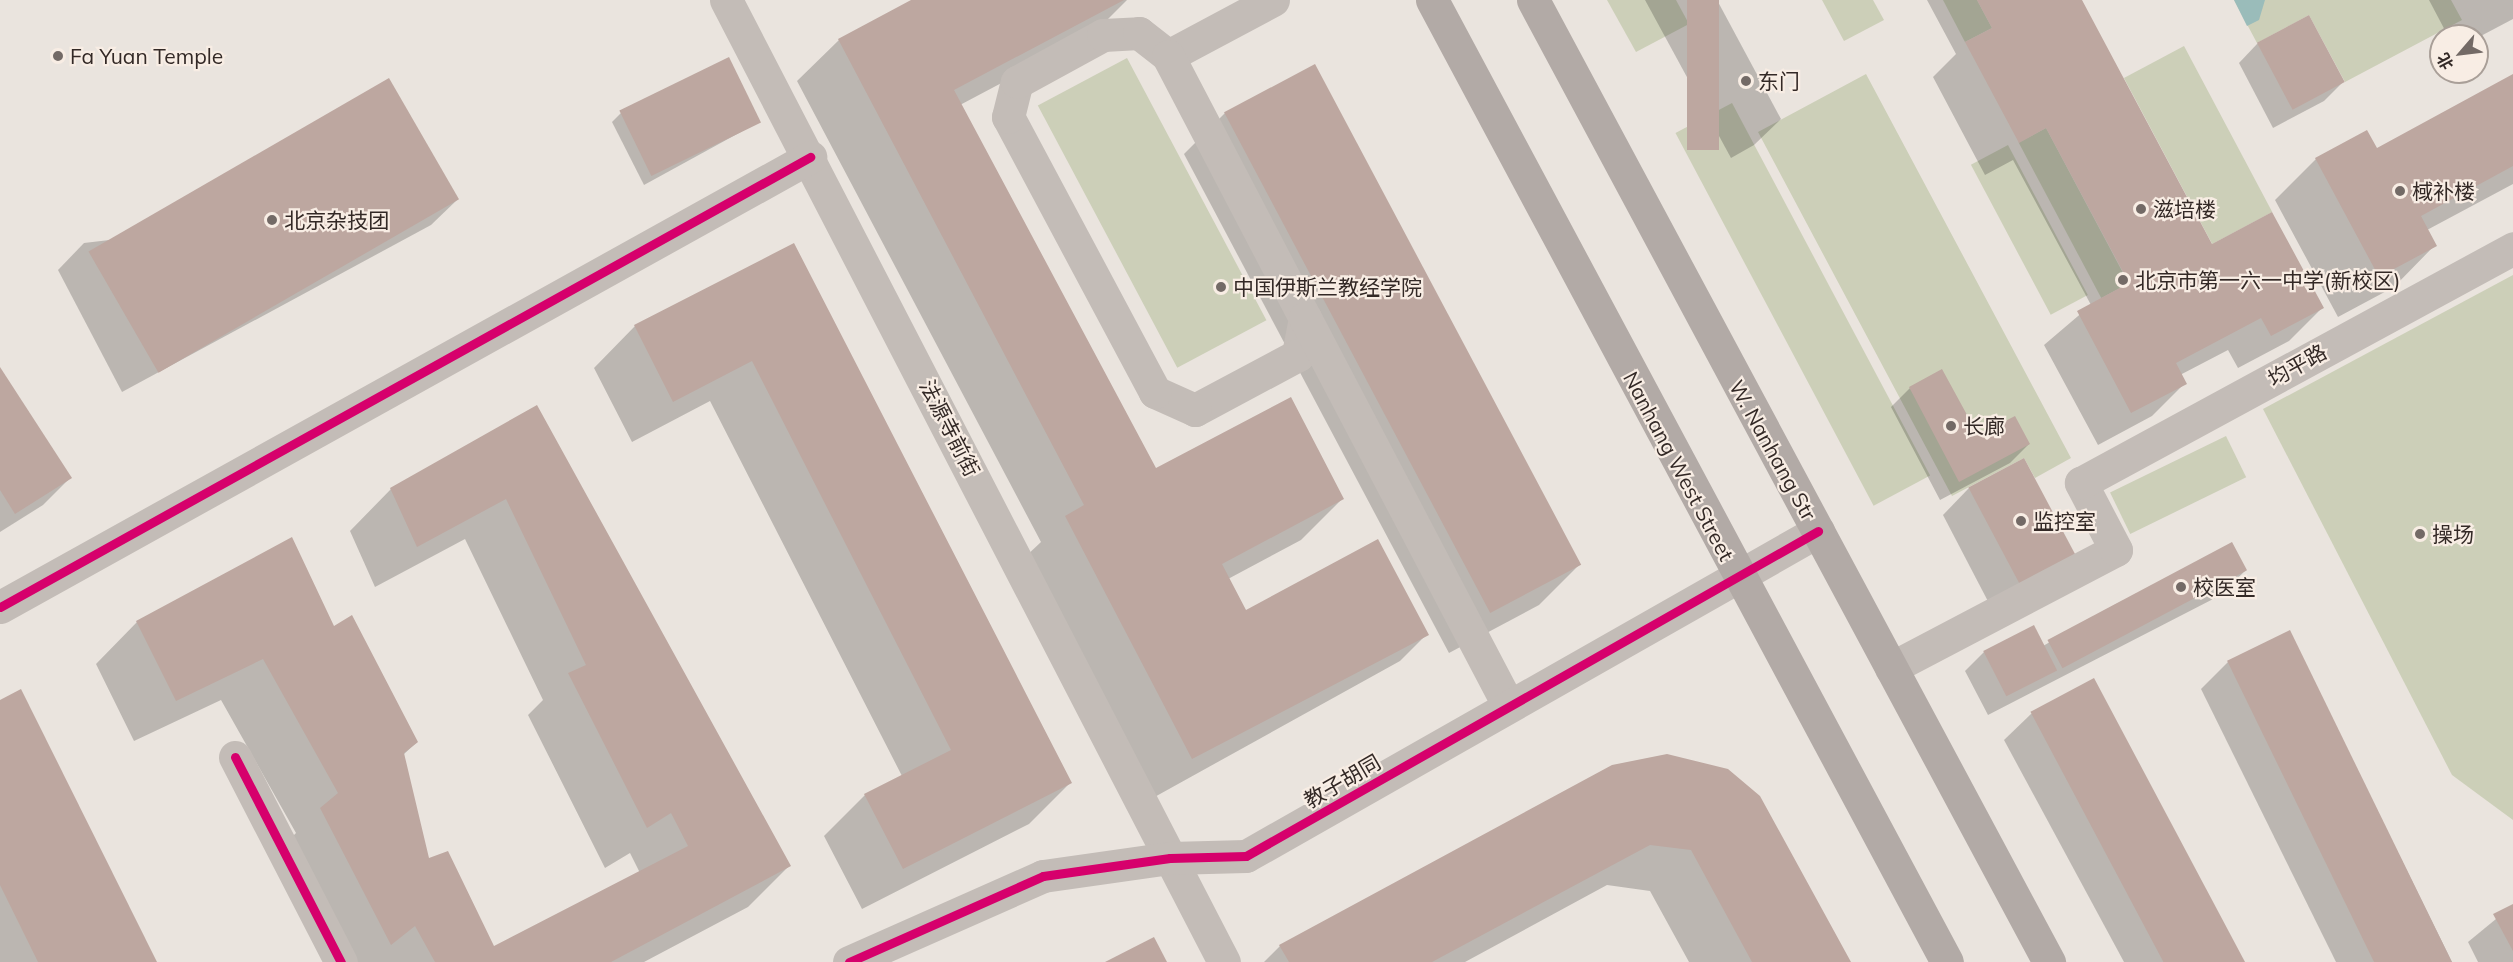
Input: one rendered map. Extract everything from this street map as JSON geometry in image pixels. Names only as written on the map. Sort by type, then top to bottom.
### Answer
[{"type":"main road","name":"Nanhang West Street","points":[[1432,0],[1737,576],[1947,962]]},
{"type":"main road","name":"W. Nanhang Str","points":[[1533,0],[2049,962]]},
{"type":"street","name":"法源寺前街","points":[[726,0],[810,157],[1224,962]]},
{"type":"street","points":[[1168,56],[1274,0]]},
{"type":"street","points":[[1305,318],[1298,355],[1195,410],[1155,392],[1008,117],[1017,82],[1103,35],[1139,33],[1168,56],[1509,706]]},
{"type":"street","points":[[0,607],[810,157]]},
{"type":"street","name":"均平路","points":[[1892,668],[2116,550],[2081,483],[2513,248]]},
{"type":"street","name":"教子胡同","points":[[849,962],[1043,876],[1170,858],[1246,856],[1818,531]]},
{"type":"street","points":[[234,757],[341,962]]},
{"type":"green space","points":[[1607,0],[1676,0],[1689,24],[1636,52]]},
{"type":"green space","points":[[1822,0],[1873,0],[1884,20],[1844,41]]},
{"type":"green space","points":[[1943,0],[1977,0],[1992,28],[1965,42]]},
{"type":"green space","points":[[2234,0],[2451,0],[2462,20],[2454,24],[2429,24],[2429,37],[2345,82],[2309,15],[2257,43]]},
{"type":"green space","points":[[2184,46],[2272,212],[2212,244],[2124,78]]},
{"type":"green space","points":[[1127,58],[1266,320],[1177,368],[1038,105]]},
{"type":"green space","points":[[1866,74],[2071,458],[2035,478],[2024,458],[1952,496],[1758,132]]},
{"type":"green space","points":[[1732,103],[1930,476],[1874,506],[1675,133]]},
{"type":"green space","points":[[2046,128],[2129,283],[2101,298],[2019,143]]},
{"type":"green space","points":[[2008,145],[2088,295],[2051,315],[1971,165]]},
{"type":"green space","name":"操场","points":[[2513,275],[2513,820],[2452,775],[2263,409]]},
{"type":"green space","points":[[2226,436],[2246,477],[2130,534],[2110,493]]},
{"type":"water","points":[[2234,0],[2265,0],[2259,20],[2247,26]]},
{"type":"building","points":[[911,0],[1124,0],[954,90],[1156,468],[1291,397],[1344,499],[1222,564],[1246,610],[1378,539],[1429,635],[1192,759],[1065,516],[1084,505],[838,39]]},
{"type":"building","points":[[1687,0],[1719,0],[1719,150],[1687,150]]},
{"type":"building","name":"滋培楼","points":[[1977,0],[2082,0],[2212,244],[2272,212],[2324,308],[2271,336],[2261,318],[2176,363],[2187,384],[2131,413],[2077,311],[2129,283],[2046,128],[2019,143],[1965,42],[1992,28]]},
{"type":"building","points":[[2309,15],[2345,82],[2293,110],[2257,43]]},
{"type":"building","points":[[729,57],[761,123],[651,176],[619,110]]},
{"type":"building","points":[[1315,64],[1581,565],[1490,613],[1224,112]]},
{"type":"building","name":"棫补楼","points":[[2513,74],[2513,166],[2421,216],[2437,246],[2379,277],[2315,158],[2367,130],[2377,148]]},
{"type":"building","name":"北京杂技团","points":[[389,78],[459,199],[158,373],[88,252]]},
{"type":"building","points":[[794,243],[1072,783],[903,869],[864,794],[951,750],[752,361],[673,402],[634,325]]},
{"type":"building","points":[[0,367],[72,478],[15,514],[0,490]]},
{"type":"building","name":"长廊","points":[[1942,369],[1978,435],[2015,416],[2030,444],[1959,482],[1909,387]]},
{"type":"building","points":[[537,405],[791,866],[611,962],[435,962],[415,926],[391,945],[320,808],[338,793],[263,659],[176,701],[136,621],[292,537],[334,626],[352,615],[418,742],[404,753],[429,858],[448,851],[494,946],[688,846],[671,813],[647,828],[568,673],[586,665],[506,499],[417,547],[390,488]]},
{"type":"building","name":"监控室","points":[[2024,458],[2075,554],[2020,584],[1968,488]]},
{"type":"building","name":"校医室","points":[[2232,542],[2247,570],[2062,668],[2047,640]]},
{"type":"building","points":[[2034,625],[2057,670],[2006,696],[1983,651]]},
{"type":"building","points":[[2290,630],[2452,962],[2374,962],[2227,661]]},
{"type":"building","points":[[2094,678],[2245,962],[2163,962],[2030,712]]},
{"type":"building","points":[[21,689],[157,962],[38,962],[0,885],[0,700]]},
{"type":"building","points":[[1667,754],[1728,769],[1760,796],[1851,962],[1752,962],[1691,850],[1650,845],[1432,962],[1289,962],[1279,945],[1612,765]]},
{"type":"building","points":[[2513,904],[2513,951],[2493,914]]},
{"type":"building","points":[[1154,937],[1167,962],[1105,962]]},
{"type":"cycle path","points":[[0,607],[810,157]]},
{"type":"cycle path","points":[[849,962],[1043,876],[1170,858],[1246,856],[1818,531]]},
{"type":"cycle path","points":[[235,757],[341,962]]},
{"type":"place","name":"Fa Yuan Temple","points":[[58,56]]},
{"type":"place","name":"东门","points":[[1746,81]]},
{"type":"place","name":"棫补楼","points":[[2400,191]]},
{"type":"place","name":"滋培楼","points":[[2141,209]]},
{"type":"place","name":"北京杂技团","points":[[272,220]]},
{"type":"place","name":"北京市第一六一中学(新校区)","points":[[2123,280]]},
{"type":"place","name":"中国伊斯兰教经学院","points":[[1221,287]]},
{"type":"place","name":"长廊","points":[[1951,426]]},
{"type":"place","name":"监控室","points":[[2021,521]]},
{"type":"place","name":"操场","points":[[2420,534]]},
{"type":"place","name":"校医室","points":[[2181,587]]}]
